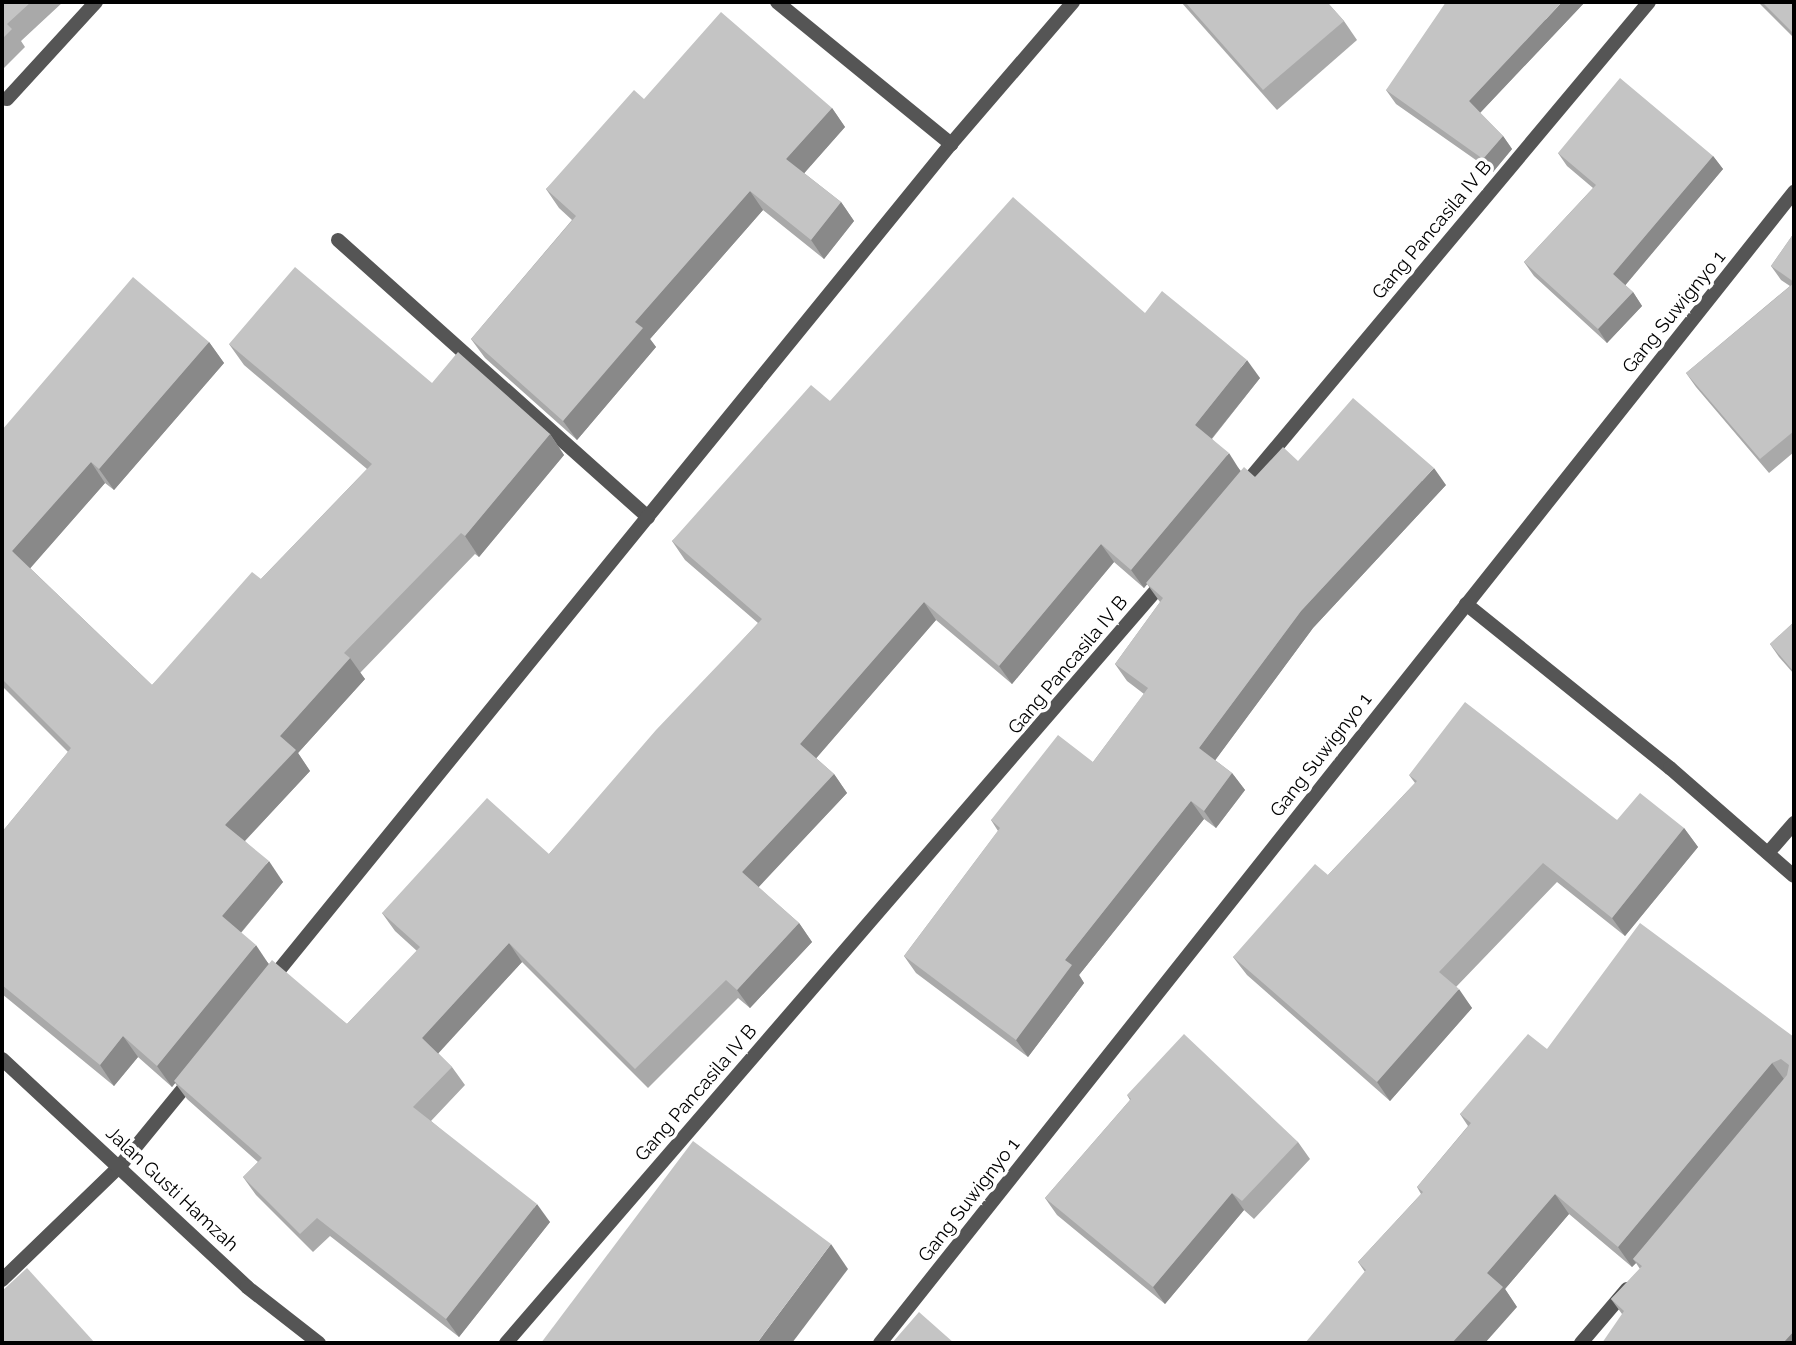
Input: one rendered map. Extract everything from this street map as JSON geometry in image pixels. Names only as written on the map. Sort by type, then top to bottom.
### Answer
[{"type":"street","points":[[7,99],[96,2]]},
{"type":"street","points":[[777,2],[951,144]]},
{"type":"street","points":[[260,993],[951,144],[1073,2]]},
{"type":"street","name":"Gang Pancasila IV B","points":[[1230,502],[1648,2]]},
{"type":"street","name":"Gang Suwignyo 1","points":[[880,1343],[1794,192]]},
{"type":"street","points":[[338,240],[648,517]]},
{"type":"street","name":"Gang Pancasila IV B","points":[[506,1343],[1177,566]]},
{"type":"street","points":[[1466,604],[1794,876]]},
{"type":"street","points":[[1768,853],[1794,823]]},
{"type":"street","name":"Jalan Gusti Hamzah","points":[[2,1059],[247,1287],[319,1343]]},
{"type":"street","points":[[2,1280],[120,1166],[199,1069]]},
{"type":"street","points":[[1581,1343],[1634,1280]]},
{"type":"building","points":[[2,2],[31,2],[7,24],[12,29],[2,39]]},
{"type":"building","points":[[1185,2],[1327,2],[1344,21],[1263,90]]},
{"type":"building","points":[[1446,2],[1562,2],[1469,101],[1503,136],[1483,159],[1386,90]]},
{"type":"building","points":[[1762,2],[1794,2],[1794,34]]},
{"type":"building","points":[[721,12],[832,108],[786,159],[841,202],[811,240],[750,191],[635,322],[643,328],[563,421],[471,339],[576,216],[546,189],[634,90],[644,99]]},
{"type":"building","points":[[1620,78],[1713,156],[1613,274],[1633,292],[1598,329],[1524,262],[1596,185],[1558,153]]},
{"type":"building","points":[[1013,197],[1145,313],[1162,291],[1247,360],[1195,425],[1229,453],[1131,570],[1101,544],[999,666],[924,602],[800,744],[834,774],[742,872],[799,923],[737,990],[726,980],[635,1069],[509,943],[422,1038],[452,1067],[413,1107],[537,1204],[446,1319],[317,1218],[300,1234],[243,1177],[262,1158],[174,1081],[272,960],[347,1024],[420,947],[382,913],[487,798],[549,854],[656,730],[762,619],[672,541],[811,385],[830,401]]},
{"type":"building","points":[[1794,233],[1794,282],[1771,266]]},
{"type":"building","points":[[295,267],[432,383],[458,352],[550,434],[465,536],[461,533],[344,653],[350,658],[280,736],[296,750],[225,825],[269,861],[222,916],[256,945],[157,1066],[123,1036],[100,1065],[2,985],[2,832],[71,748],[2,679],[2,430],[133,277],[209,342],[99,469],[91,462],[12,551],[152,685],[252,572],[261,579],[372,464],[229,344]]},
{"type":"building","points":[[1794,283],[1794,431],[1760,459],[1686,373]]},
{"type":"building","points":[[1353,398],[1434,468],[1301,611],[1199,748],[1232,773],[1204,811],[1191,801],[1065,960],[1072,965],[1016,1040],[904,956],[1000,828],[991,820],[1058,735],[1093,762],[1148,688],[1115,664],[1163,598],[1146,583],[1244,467],[1255,477],[1283,447],[1298,461]]},
{"type":"building","points":[[1794,622],[1794,672],[1770,644]]},
{"type":"building","points":[[1465,702],[1617,820],[1640,793],[1684,828],[1612,918],[1543,863],[1439,972],[1459,989],[1377,1082],[1233,957],[1315,864],[1328,875],[1417,781],[1409,775]]},
{"type":"building","points":[[1640,923],[1794,1037],[1794,1331],[1783,1343],[1602,1343],[1624,1311],[1611,1299],[1642,1266],[1633,1259],[1787,1075],[1789,1065],[1781,1059],[1772,1063],[1618,1247],[1555,1194],[1487,1273],[1503,1287],[1452,1343],[1305,1343],[1366,1270],[1358,1262],[1423,1192],[1417,1187],[1471,1123],[1460,1114],[1528,1034],[1547,1049]]},
{"type":"building","points":[[1184,1034],[1298,1142],[1242,1201],[1232,1193],[1153,1287],[1045,1198],[1131,1099],[1127,1095]]},
{"type":"building","points":[[693,1141],[831,1244],[757,1343],[541,1343]]},
{"type":"building","points":[[27,1268],[95,1343],[2,1343],[2,1291]]},
{"type":"building","points":[[919,1312],[954,1343],[892,1343]]}]
